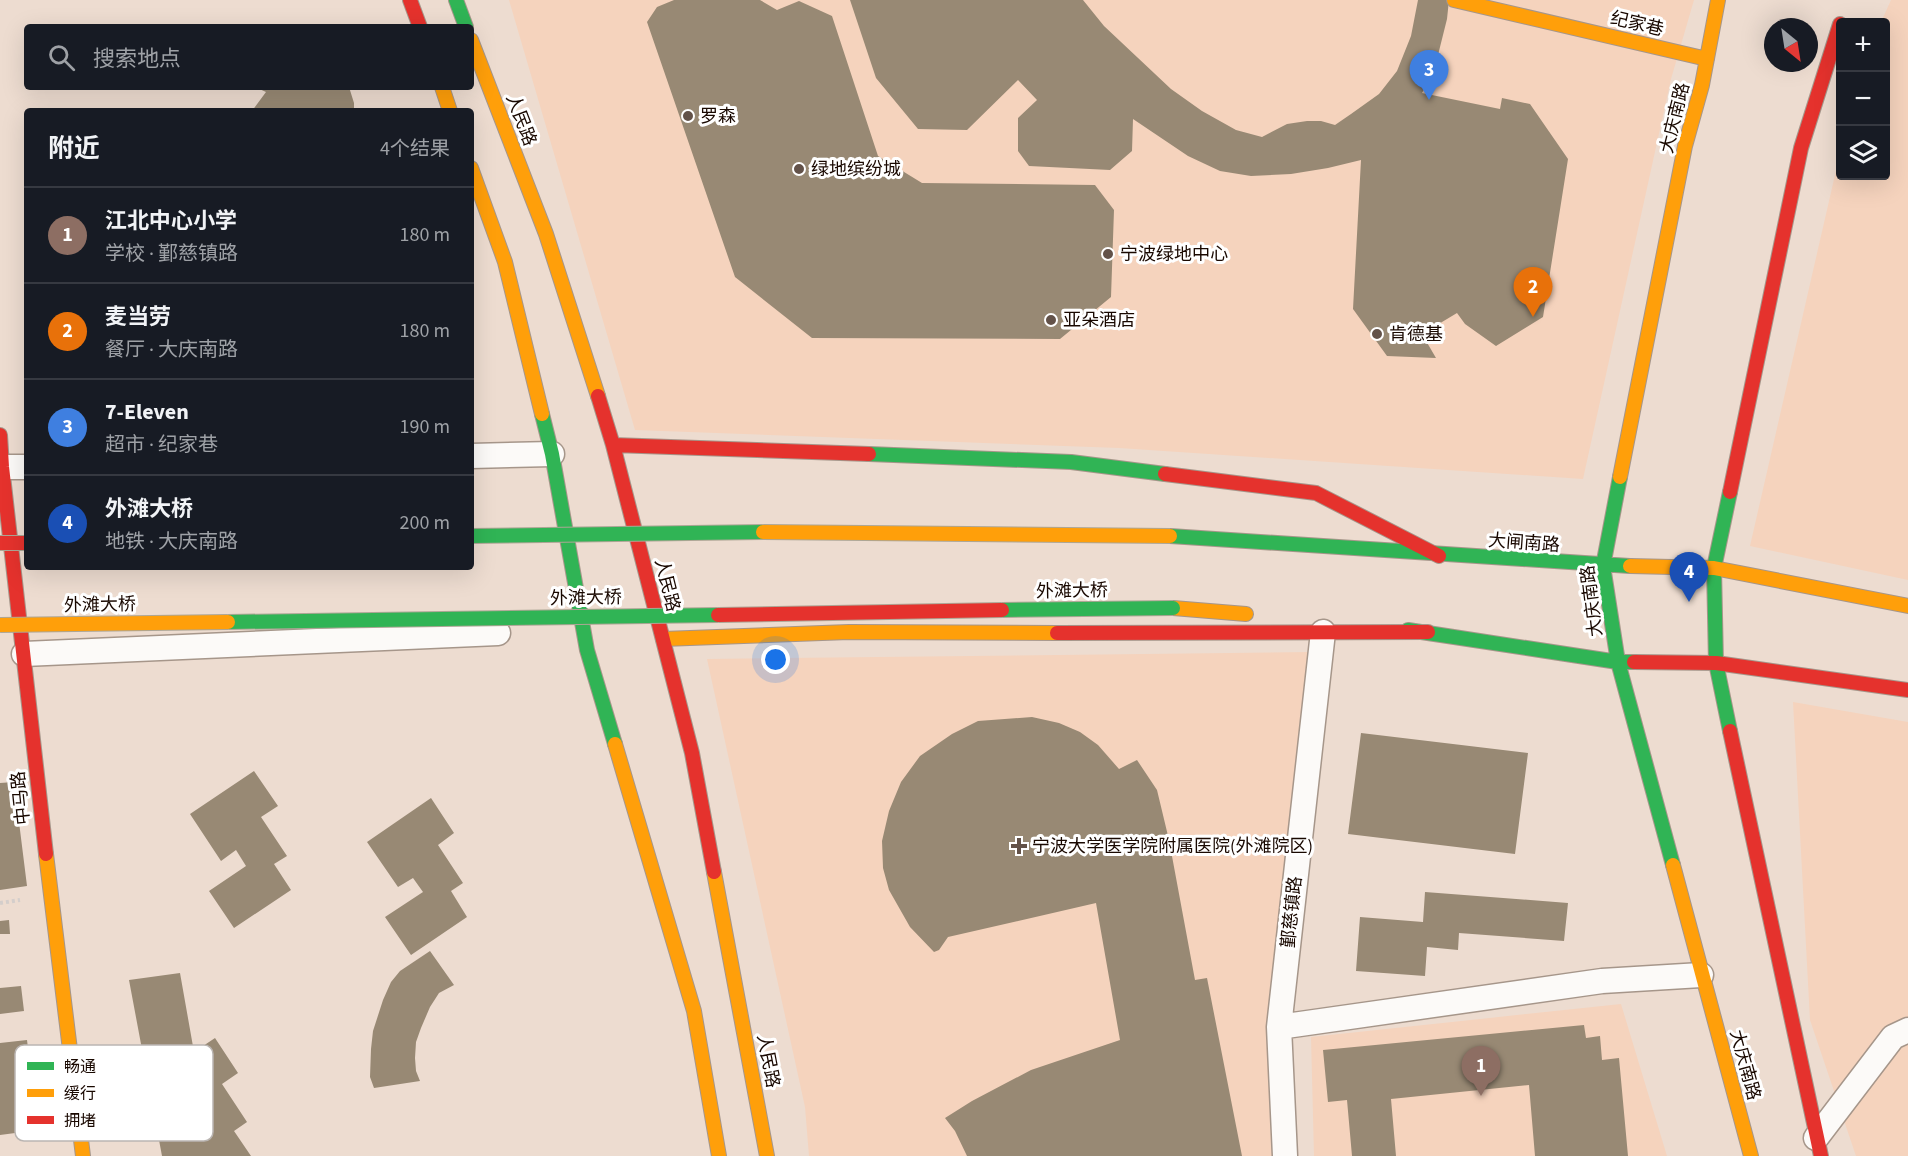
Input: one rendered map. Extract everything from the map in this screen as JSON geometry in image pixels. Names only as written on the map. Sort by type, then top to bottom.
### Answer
[{"type":"main road","points":[[410,0],[419,24]]},
{"type":"main road","points":[[456,0],[465,24]]},
{"type":"main road","name":"纪家巷","points":[[1454,0],[1707,58]]},
{"type":"main road","name":"大庆南路","points":[[1718,0],[1702,86],[1685,146],[1603,566],[1618,662],[1751,1156]]},
{"type":"main road","points":[[1818,1147],[1716,663],[1714,568],[1801,148],[1836,38]]},
{"type":"main road","name":"人民路","points":[[474,48],[546,234],[613,445],[692,753],[767,1156]]},
{"type":"main road","points":[[443,90],[449,108]]},
{"type":"main road","points":[[474,176],[505,262],[552,454],[587,650],[694,1011],[719,1156]]},
{"type":"main road","name":"中马路","points":[[0,435],[47,867],[69,1045]]},
{"type":"main road","points":[[613,445],[1071,462],[1316,493],[1439,556]]},
{"type":"main road","name":"大闸南路","points":[[474,536],[708,532],[1170,536],[1603,566],[1714,568],[1908,606]]},
{"type":"main road","points":[[0,543],[24,543]]},
{"type":"main road","name":"外滩大桥","points":[[0,625],[1173,608],[1254,615]]},
{"type":"main road","points":[[1289,618],[1428,632],[1618,662],[1716,663],[1908,690]]},
{"type":"main road","points":[[663,639],[849,632],[1125,634],[1428,632]]},
{"type":"main road","name":"中马路","points":[[81,1141],[83,1156]]},
{"type":"street","points":[[474,456],[552,454]]},
{"type":"street","points":[[2,467],[24,467]]},
{"type":"street","points":[[24,654],[583,630]]},
{"type":"street","name":"鄞慈镇路","points":[[1285,1156],[1279,1027],[1323,632]]},
{"type":"street","points":[[1279,1027],[1602,981],[1701,975]]},
{"type":"street","points":[[1818,1147],[1893,1037],[1908,1030]]},
{"type":"shaded area","name":"宁波绿地中心","points":[[509,0],[1694,0],[1671,79],[1583,479],[1119,448],[635,430]]},
{"type":"shaded area","points":[[1891,0],[1908,0],[1908,580],[1750,546],[1836,170],[1836,180],[1890,180],[1890,18],[1883,18]]},
{"type":"shaded area","name":"宁波大学医学院附属医院(外滩院区)","points":[[1312,652],[1275,1156],[809,1156],[805,1107],[707,659]]},
{"type":"shaded area","points":[[1793,702],[1908,722],[1908,1156],[1856,1156],[1810,1020]]},
{"type":"shaded area","points":[[1621,1004],[1667,1156],[1314,1156],[1311,1037]]},
{"type":"building","name":"绿地缤纷城","points":[[674,0],[760,0],[777,10],[799,1],[832,16],[878,156],[922,183],[1095,185],[1114,210],[1111,297],[1060,339],[812,338],[735,277],[647,22],[657,7]]},
{"type":"building","points":[[850,0],[1083,0],[1104,26],[1171,89],[1202,111],[1236,130],[1262,137],[1287,124],[1321,121],[1335,125],[1379,94],[1397,71],[1411,36],[1418,0],[1449,0],[1447,19],[1434,71],[1422,93],[1500,109],[1502,98],[1530,104],[1568,159],[1543,317],[1496,346],[1465,324],[1457,313],[1422,334],[1436,358],[1387,356],[1353,309],[1361,160],[1291,174],[1251,176],[1220,171],[1188,156],[1133,119],[1132,151],[1110,170],[1029,166],[1018,151],[1018,118],[1037,100],[1018,80],[967,130],[918,129],[876,78]]},
{"type":"building","points":[[262,90],[350,90],[354,108],[254,108],[266,92]]},
{"type":"building","points":[[1032,717],[1059,723],[1080,732],[1098,745],[1119,769],[1137,760],[1157,790],[1169,840],[1195,980],[1207,978],[1242,1156],[967,1156],[955,1131],[945,1118],[1031,1070],[1120,1040],[1096,903],[948,937],[939,950],[934,952],[910,927],[889,890],[883,868],[882,841],[889,811],[901,782],[920,756],[952,734],[978,721]]},
{"type":"building","points":[[1361,733],[1528,753],[1515,854],[1348,834]]},
{"type":"building","points":[[254,771],[278,806],[261,817],[287,856],[274,864],[291,890],[234,928],[209,891],[246,866],[236,850],[221,861],[190,814]]},
{"type":"building","points":[[14,782],[27,886],[0,890],[0,783]]},
{"type":"building","points":[[431,798],[454,833],[438,845],[463,883],[451,891],[467,917],[411,955],[385,917],[423,892],[413,878],[398,887],[367,842]]},
{"type":"building","points":[[1425,892],[1568,903],[1564,941],[1459,933],[1458,950],[1427,947],[1425,976],[1356,971],[1360,917],[1423,922]]},
{"type":"building","points":[[9,920],[10,934],[0,934],[0,921]]},
{"type":"building","points":[[430,951],[454,985],[439,993],[430,1007],[416,1042],[416,1071],[420,1081],[374,1088],[370,1077],[371,1049],[373,1031],[383,1000],[391,982],[400,971]]},
{"type":"building","points":[[180,973],[193,1045],[141,1045],[129,980]]},
{"type":"building","points":[[21,986],[24,1011],[0,1014],[0,988]]},
{"type":"building","points":[[1584,1025],[1586,1038],[1600,1036],[1602,1060],[1619,1058],[1628,1156],[1535,1156],[1529,1085],[1391,1099],[1396,1156],[1352,1156],[1347,1100],[1328,1102],[1323,1050]]},
{"type":"building","points":[[215,1038],[238,1073],[222,1084],[247,1122],[234,1131],[251,1156],[162,1156],[159,1141],[213,1141],[213,1045],[204,1045]]},
{"type":"building","points":[[27,1040],[28,1045],[15,1045],[15,1133],[0,1135],[0,1043]]},
{"type":"traffic: fast","points":[[456,0],[465,24]]},
{"type":"traffic: fast","points":[[542,414],[552,454],[587,650],[615,744]]},
{"type":"traffic: fast","points":[[869,454],[1071,462],[1165,474]]},
{"type":"traffic: fast","points":[[1620,477],[1603,566],[1618,662],[1673,865]]},
{"type":"traffic: fast","points":[[1730,492],[1714,568],[1716,663],[1730,731]]},
{"type":"traffic: fast","points":[[474,536],[763,532]]},
{"type":"traffic: fast","points":[[1170,536],[1630,566]]},
{"type":"traffic: fast","points":[[1002,610],[1173,608]]},
{"type":"traffic: fast","points":[[228,622],[718,615]]},
{"type":"traffic: fast","points":[[1408,630],[1618,662],[1634,662]]},
{"type":"traffic: slow","points":[[1454,0],[1707,59]]},
{"type":"traffic: slow","points":[[1620,477],[1685,146],[1702,85],[1718,0]]},
{"type":"traffic: slow","points":[[474,48],[546,234],[598,396]]},
{"type":"traffic: slow","points":[[443,90],[449,108]]},
{"type":"traffic: slow","points":[[474,176],[505,262],[542,414]]},
{"type":"traffic: slow","points":[[763,532],[1170,536]]},
{"type":"traffic: slow","points":[[1630,566],[1714,568],[1908,606]]},
{"type":"traffic: slow","points":[[1173,608],[1246,614]]},
{"type":"traffic: slow","points":[[0,625],[228,622]]},
{"type":"traffic: slow","points":[[663,639],[849,632],[1057,633]]},
{"type":"traffic: slow","points":[[615,744],[694,1011],[719,1156]]},
{"type":"traffic: slow","points":[[46,854],[69,1045]]},
{"type":"traffic: slow","points":[[1673,865],[1751,1156]]},
{"type":"traffic: slow","points":[[714,872],[767,1156]]},
{"type":"traffic: slow","points":[[81,1141],[83,1156]]},
{"type":"traffic: jam","points":[[410,0],[419,24]]},
{"type":"traffic: jam","points":[[1730,492],[1801,148],[1836,37]]},
{"type":"traffic: jam","points":[[598,396],[613,445],[692,753],[714,872]]},
{"type":"traffic: jam","points":[[0,435],[46,854]]},
{"type":"traffic: jam","points":[[613,445],[869,454]]},
{"type":"traffic: jam","points":[[1165,474],[1316,493],[1439,556]]},
{"type":"traffic: jam","points":[[0,543],[24,543]]},
{"type":"traffic: jam","points":[[718,615],[1002,610]]},
{"type":"traffic: jam","points":[[1057,633],[1428,632]]},
{"type":"traffic: jam","points":[[1634,662],[1716,663],[1908,690]]},
{"type":"traffic: jam","points":[[1730,731],[1821,1156]]},
{"type":"place","name":"7-Eleven","points":[[1429,100]]},
{"type":"place","name":"罗森","points":[[688,116]]},
{"type":"place","name":"绿地缤纷城","points":[[799,169]]},
{"type":"place","name":"宁波绿地中心","points":[[1108,254]]},
{"type":"place","name":"麦当劳","points":[[1533,317]]},
{"type":"place","name":"亚朵酒店","points":[[1051,320]]},
{"type":"place","name":"肯德基","points":[[1377,334]]},
{"type":"place","name":"外滩大桥","points":[[1689,602]]},
{"type":"place","name":"宁波大学医学院附属医院(外滩院区)","points":[[1019,846]]},
{"type":"place","name":"江北中心小学","points":[[1481,1096]]}]
